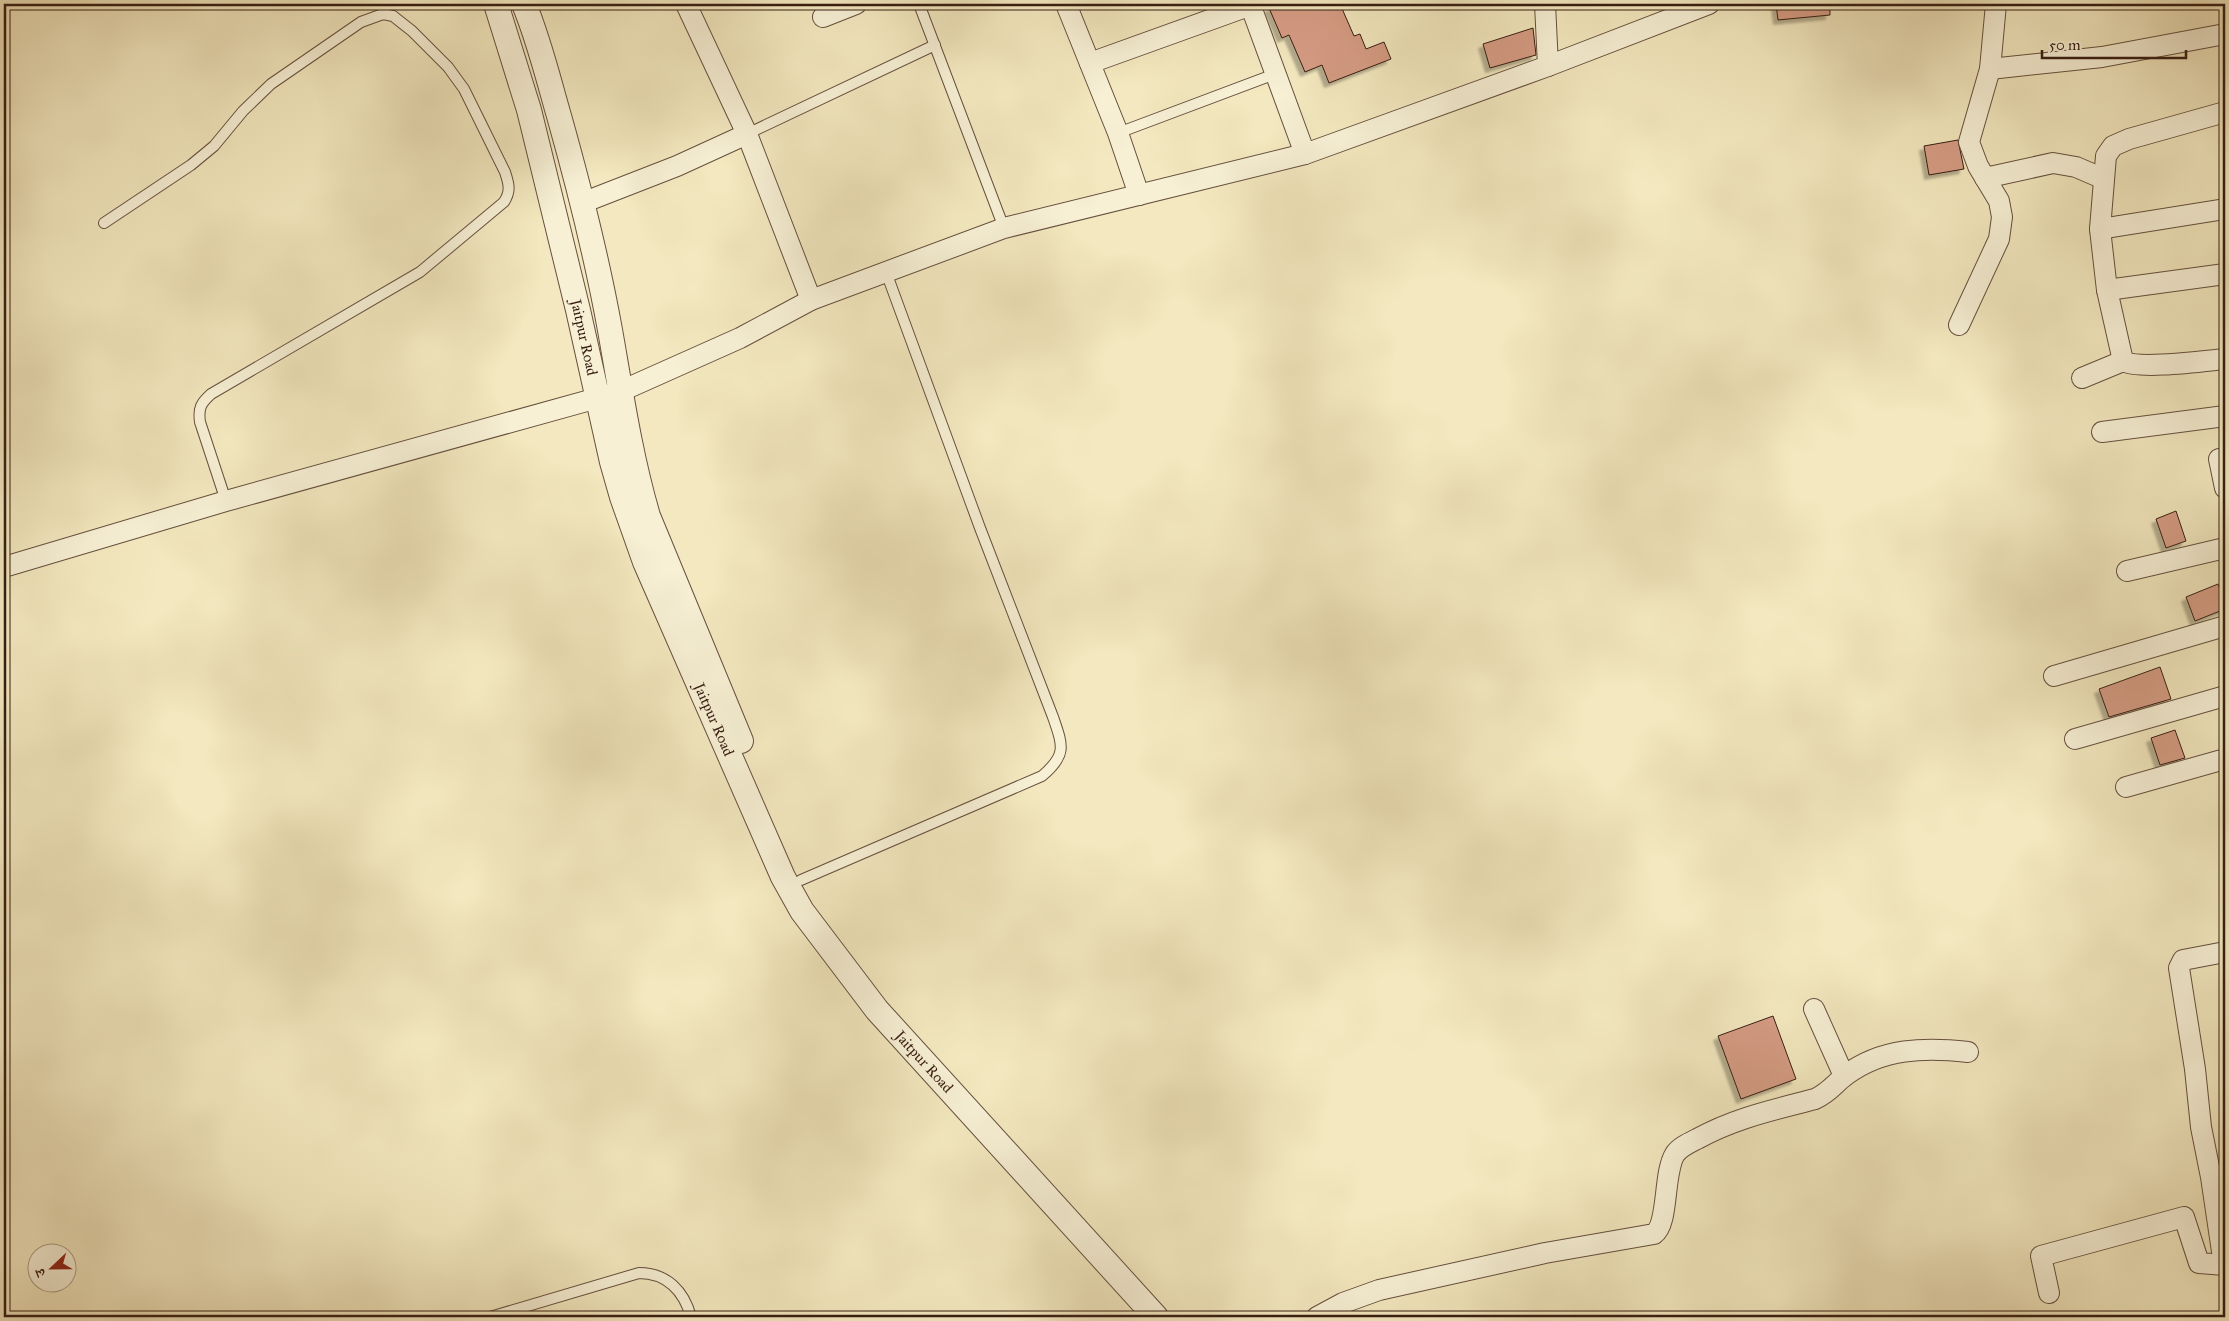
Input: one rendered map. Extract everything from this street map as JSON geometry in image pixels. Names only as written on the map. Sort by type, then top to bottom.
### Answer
[{"type":"street","name":"Jaitpur Road","points":[[496,4],[529,110],[578,310],[648,516],[771,814],[801,880],[821,913],[899,1016],[953,1073],[1173,1317]]},
{"type":"street","name":"Jaitpur Road","points":[[524,4],[536,33],[582,202],[610,330],[608,396],[612,462],[645,562],[791,893],[850,976],[904,1041],[1156,1317]]},
{"type":"street","points":[[686,4],[747,134],[811,300]]},
{"type":"street","points":[[823,17],[856,4]]},
{"type":"street","points":[[1066,4],[1118,133],[1140,195]]},
{"type":"street","points":[[1090,63],[1252,4],[1304,154]]},
{"type":"street","points":[[1544,4],[1548,66]]},
{"type":"street","points":[[4,567],[226,501],[608,396],[740,338],[811,300],[1004,228],[1304,154],[1548,66],[1710,4]]},
{"type":"street","points":[[1960,325],[1999,239],[2002,217],[1998,201],[1974,158],[1969,142],[1990,69],[1996,4]]},
{"type":"street","points":[[1990,69],[2102,57],[2225,34]]},
{"type":"street","points":[[2123,360],[2107,290],[2100,229],[2106,156],[2113,146],[2129,139],[2225,112]]},
{"type":"street","points":[[582,202],[677,166],[747,134]]},
{"type":"street","points":[[1985,178],[2053,163],[2076,166],[2104,179]]},
{"type":"street","points":[[2100,229],[2225,209]]},
{"type":"street","points":[[2107,290],[2225,274]]},
{"type":"street","points":[[2082,378],[2123,360],[2135,364],[2225,359]]},
{"type":"street","points":[[2102,432],[2225,416]]},
{"type":"street","points":[[2219,459],[2225,488]]},
{"type":"street","points":[[2127,571],[2225,548]]},
{"type":"street","points":[[2054,676],[2225,626]]},
{"type":"street","points":[[2075,739],[2225,696]]},
{"type":"street","points":[[2126,787],[2225,759]]},
{"type":"street","points":[[2050,1293],[2041,1256],[2184,1217],[2199,1262],[2225,1265],[2201,1127],[2195,1069],[2179,968],[2183,960],[2225,952]]},
{"type":"street","points":[[1814,1009],[1844,1076]]},
{"type":"street","points":[[1317,1317],[1343,1303],[1379,1290],[1546,1253],[1654,1234],[1661,1225],[1670,1168],[1675,1154],[1684,1146],[1720,1126],[1740,1118],[1816,1099],[1827,1093],[1844,1076],[1892,1053],[1921,1049],[1968,1052]]},
{"type":"lane","points":[[919,4],[1004,228]]},
{"type":"lane","points":[[104,223],[191,165],[214,146],[243,111],[271,84],[374,15],[393,16],[412,30],[448,67],[464,90],[505,172],[510,184],[509,194],[504,202],[420,272],[211,394],[201,403],[200,422],[226,501]]},
{"type":"lane","points":[[747,134],[935,44]]},
{"type":"lane","points":[[1118,133],[1275,74]]},
{"type":"lane","points":[[801,880],[1042,776],[1055,765],[1062,754],[1061,741],[1053,717],[984,538],[886,272]]},
{"type":"lane","points":[[490,1317],[639,1273],[652,1273],[664,1277],[678,1291],[689,1309],[690,1317]]},
{"type":"building","points":[[1279,4],[1340,4],[1354,36],[1360,34],[1366,49],[1384,42],[1391,59],[1329,83],[1322,65],[1305,72],[1289,35],[1282,38],[1269,8]]},
{"type":"building","points":[[1776,4],[1830,4],[1830,15],[1778,20]]},
{"type":"building","points":[[1533,28],[1536,55],[1490,68],[1483,44]]},
{"type":"building","points":[[1958,140],[1964,169],[1929,175],[1924,146]]},
{"type":"building","points":[[2176,511],[2186,541],[2166,548],[2156,519]]},
{"type":"building","points":[[2218,584],[2225,602],[2225,609],[2195,621],[2186,597]]},
{"type":"building","points":[[2160,667],[2171,699],[2109,717],[2099,689]]},
{"type":"building","points":[[2175,730],[2185,758],[2160,765],[2151,738]]},
{"type":"building","points":[[1773,1016],[1796,1079],[1741,1099],[1718,1036]]}]
